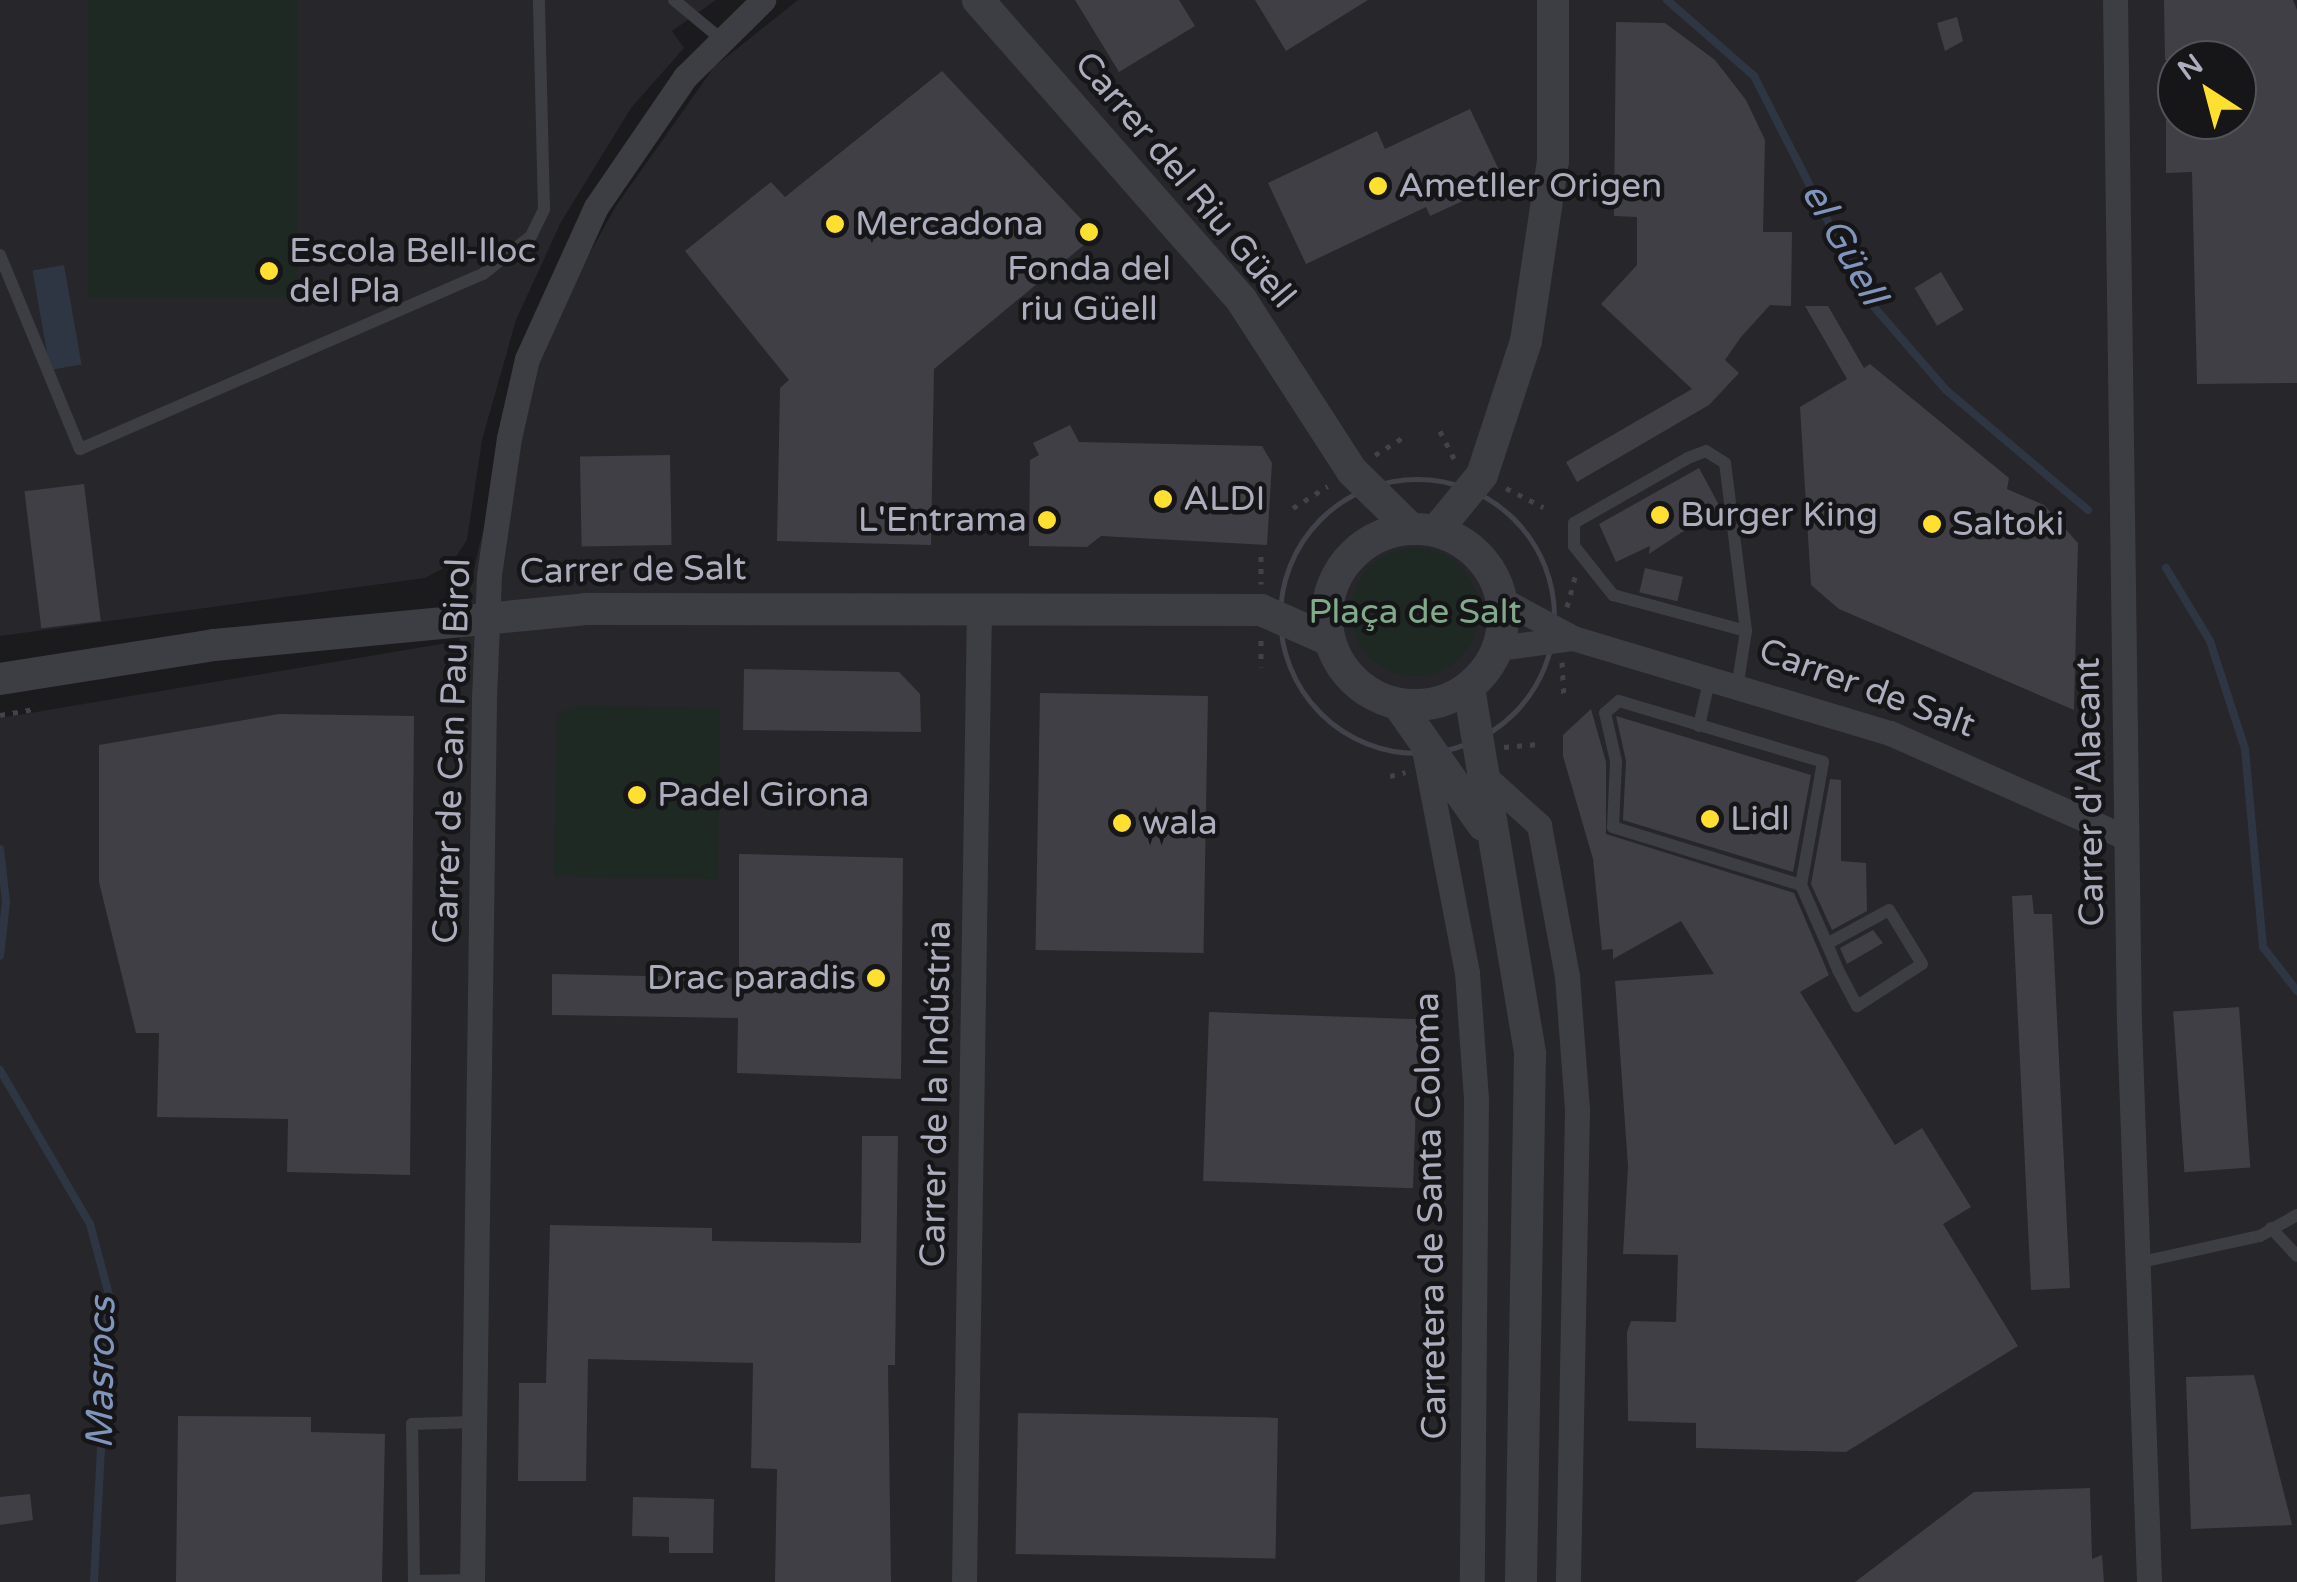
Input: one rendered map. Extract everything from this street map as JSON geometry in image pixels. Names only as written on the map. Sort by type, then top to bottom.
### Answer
[{"type":"street","name":"Carrer de Can Pau Birol","points":[[472,1581],[490,614],[509,438],[555,289],[639,140],[720,39],[763,0]]},
{"type":"street","name":"Carrer del Riu Güell","points":[[978,0],[1242,301],[1352,471],[1423,530]]},
{"type":"street","points":[[1470,480],[1423,530],[1358,550],[1334,583],[1329,640],[1354,682],[1398,704],[1439,702],[1468,688],[1498,648],[1501,599],[1472,550],[1470,480],[1545,256],[1553,0]]},
{"type":"street","name":"Carrer d'Alacant","points":[[2116,0],[2125,837],[2149,1582]]},
{"type":"street","name":"Carrer del Riu Güell","points":[[1352,471],[1358,550]]},
{"type":"street","points":[[1423,530],[1472,550]]},
{"type":"street","name":"Carrer de Salt","points":[[1272,612],[1334,583]]},
{"type":"street","name":"Carrer de Salt","points":[[1501,599],[1573,638],[1738,682],[1890,733],[2125,837]]},
{"type":"street","name":"Carrer de Salt","points":[[0,680],[214,645],[490,614],[979,608],[1272,612],[1329,640]]},
{"type":"street","name":"Carrer de la Indústria","points":[[964,1582],[979,608]]},
{"type":"street","name":"Carrer de Salt","points":[[1498,648],[1573,638]]},
{"type":"street","name":"Carretera de Santa Coloma","points":[[1468,688],[1479,771],[1530,1054],[1522,1582]]},
{"type":"street","name":"Carretera de Santa Coloma","points":[[1398,704],[1491,836]]},
{"type":"street","name":"Carretera de Santa Coloma","points":[[1421,734],[1467,973],[1476,1098],[1472,1582]]},
{"type":"street","points":[[1479,771],[1539,825],[1567,976],[1577,1110],[1568,1582]]},
{"type":"lane","points":[[0,255],[80,449],[484,274],[531,236],[544,209],[539,0]]},
{"type":"lane","points":[[674,0],[720,39]]},
{"type":"lane","points":[[1738,682],[1746,631],[1725,462],[1706,450],[1574,523],[1574,546],[1613,595],[1746,631]]},
{"type":"lane","points":[[1700,726],[1710,674]]},
{"type":"lane","points":[[1801,885],[1612,827],[1616,761],[1606,713],[1619,701],[1822,762],[1801,885],[1827,944],[1857,1006],[1922,964],[1889,910],[1827,944]]},
{"type":"lane","points":[[2138,1262],[2271,1228],[2297,1215]]},
{"type":"lane","points":[[2271,1228],[2297,1256]]},
{"type":"lane","points":[[472,1581],[414,1581],[412,1424],[474,1422]]},
{"type":"path","points":[[1393,480],[1470,480]]},
{"type":"path","points":[[0,714],[34,709]]},
{"type":"shaded area","name":"Escola Bell-lloc del Pla","points":[[0,0],[716,0],[672,31],[684,48],[631,108],[561,222],[516,320],[482,440],[467,540],[451,564],[425,578],[0,636]]},
{"type":"shaded area","points":[[798,0],[2297,0],[2297,1582],[0,1582],[0,718],[459,641],[479,546],[543,337],[616,206],[714,67]]},
{"type":"green space","points":[[88,0],[298,0],[298,297],[88,297]]},
{"type":"green space","name":"Plaça de Salt","points":[[1415,548],[1439,553],[1460,567],[1474,588],[1479,612],[1474,636],[1460,657],[1439,671],[1415,676],[1391,671],[1370,657],[1356,636],[1351,612],[1356,588],[1370,567],[1391,553]]},
{"type":"green space","name":"Padel Girona","points":[[580,706],[720,708],[718,879],[554,876],[557,714]]},
{"type":"water","points":[[64,265],[82,364],[50,370],[32,271]]},
{"type":"building","points":[[1075,0],[1179,0],[1195,26],[1119,72]]},
{"type":"building","points":[[1255,0],[1368,0],[1286,51]]},
{"type":"building","points":[[2164,0],[2293,0],[2297,10],[2297,383],[2197,384],[2192,172],[2166,173],[2166,140],[2257,140],[2257,40],[2165,40]]},
{"type":"building","points":[[1957,17],[1963,41],[1945,51],[1937,23]]},
{"type":"building","points":[[1616,22],[1665,23],[1715,60],[1746,100],[1765,140],[1763,232],[1792,232],[1791,306],[1770,305],[1741,337],[1725,360],[1739,373],[1709,405],[1577,482],[1566,462],[1692,389],[1601,304],[1637,265],[1637,217],[1614,216]]},
{"type":"building","points":[[942,71],[1096,235],[934,369],[931,545],[777,541],[780,388],[789,380],[685,251],[771,182],[785,197]]},
{"type":"building","name":"Ametller Origen","points":[[1470,109],[1500,172],[1484,180],[1489,189],[1430,216],[1426,207],[1306,264],[1268,183],[1377,131],[1385,149]]},
{"type":"building","points":[[1941,272],[1964,310],[1937,326],[1914,288]]},
{"type":"building","name":"Saltoki","points":[[1805,306],[1828,306],[1864,368],[1870,364],[2009,478],[2007,489],[2044,505],[2078,543],[2074,710],[1839,609],[1811,585],[1800,407],[1847,379]]},
{"type":"building","points":[[1070,425],[1079,442],[1262,446],[1272,463],[1267,545],[1101,536],[1087,547],[1029,546],[1030,460],[1039,455],[1033,443]]},
{"type":"building","points":[[670,455],[672,545],[582,547],[580,457]]},
{"type":"building","name":"Burger King","points":[[1699,468],[1720,507],[1649,554],[1650,546],[1616,562],[1599,524]]},
{"type":"building","points":[[84,484],[101,621],[41,628],[24,491]]},
{"type":"building","points":[[1645,568],[1683,577],[1677,601],[1639,592]]},
{"type":"building","points":[[744,669],[899,672],[920,694],[921,732],[743,730]]},
{"type":"building","name":"wala","points":[[1040,693],[1208,696],[1203,953],[1036,950]]},
{"type":"building","points":[[1591,709],[1606,762],[1606,834],[1794,893],[1829,975],[1800,992],[1895,1145],[1922,1128],[1971,1207],[1943,1224],[2018,1346],[1846,1452],[1696,1448],[1696,1423],[1628,1421],[1627,1332],[1631,1321],[1676,1322],[1678,1255],[1623,1254],[1628,1166],[1615,981],[1714,974],[1681,921],[1613,959],[1613,949],[1602,950],[1593,859],[1563,756],[1563,735]]},
{"type":"building","points":[[279,714],[414,716],[410,1175],[287,1172],[288,1119],[157,1117],[159,1033],[136,1033],[99,882],[99,745]]},
{"type":"building","points":[[1616,716],[1811,775],[1793,872],[1623,820],[1626,761]]},
{"type":"building","points":[[1830,779],[1841,780],[1841,861],[1866,863],[1867,911],[1832,930],[1811,884]]},
{"type":"building","points":[[739,854],[903,858],[901,1079],[737,1073],[738,1018],[552,1015],[552,974],[739,978]]},
{"type":"building","points":[[2032,895],[2034,914],[2052,914],[2070,1288],[2031,1290],[2012,896]]},
{"type":"building","points":[[1873,930],[1883,943],[1847,964],[1840,948]]},
{"type":"building","points":[[2239,1007],[2250,1168],[2184,1172],[2173,1012]]},
{"type":"building","points":[[1209,1012],[1419,1019],[1413,1188],[1203,1181]]},
{"type":"building","points":[[862,1136],[898,1136],[895,1365],[888,1365],[891,1582],[775,1582],[777,1469],[751,1468],[753,1363],[588,1359],[586,1481],[518,1481],[519,1383],[546,1383],[550,1225],[712,1228],[712,1241],[861,1243]]},
{"type":"building","points":[[2254,1375],[2292,1525],[2191,1529],[2186,1377]]},
{"type":"building","points":[[1018,1413],[1278,1418],[1275,1559],[1016,1554]]},
{"type":"building","points":[[178,1416],[311,1417],[311,1432],[385,1434],[382,1582],[176,1582]]},
{"type":"building","points":[[2090,1488],[2092,1559],[2102,1555],[2104,1582],[1855,1582],[1974,1492]]},
{"type":"building","points":[[30,1494],[33,1520],[0,1525],[0,1497]]},
{"type":"building","points":[[633,1497],[714,1499],[713,1553],[669,1553],[669,1537],[632,1536]]},
{"type":"waterway","name":"el Güell","points":[[1667,0],[1754,76],[1868,300],[1946,390],[2088,510]]},
{"type":"waterway","name":"el Güell","points":[[2166,568],[2210,641],[2245,749],[2263,947],[2297,991]]},
{"type":"waterway","name":"Masrocs","points":[[0,849],[6,902],[0,956]]},
{"type":"waterway","name":"Masrocs","points":[[0,1070],[90,1224],[109,1295],[94,1582]]},
{"type":"place","name":"Ametller Origen","points":[[1378,186]]},
{"type":"place","name":"Mercadona","points":[[835,224]]},
{"type":"place","name":"Fonda del riu Güell","points":[[1089,232]]},
{"type":"place","name":"Escola Bell-lloc del Pla","points":[[269,271]]},
{"type":"place","name":"ALDI","points":[[1163,499]]},
{"type":"place","name":"Burger King","points":[[1660,515]]},
{"type":"place","name":"L'Entrama","points":[[1047,520]]},
{"type":"place","name":"Saltoki","points":[[1932,524]]},
{"type":"place","name":"Padel Girona","points":[[637,795]]},
{"type":"place","name":"Lidl","points":[[1710,819]]},
{"type":"place","name":"wala","points":[[1122,823]]},
{"type":"place","name":"Drac paradis","points":[[876,978]]}]
